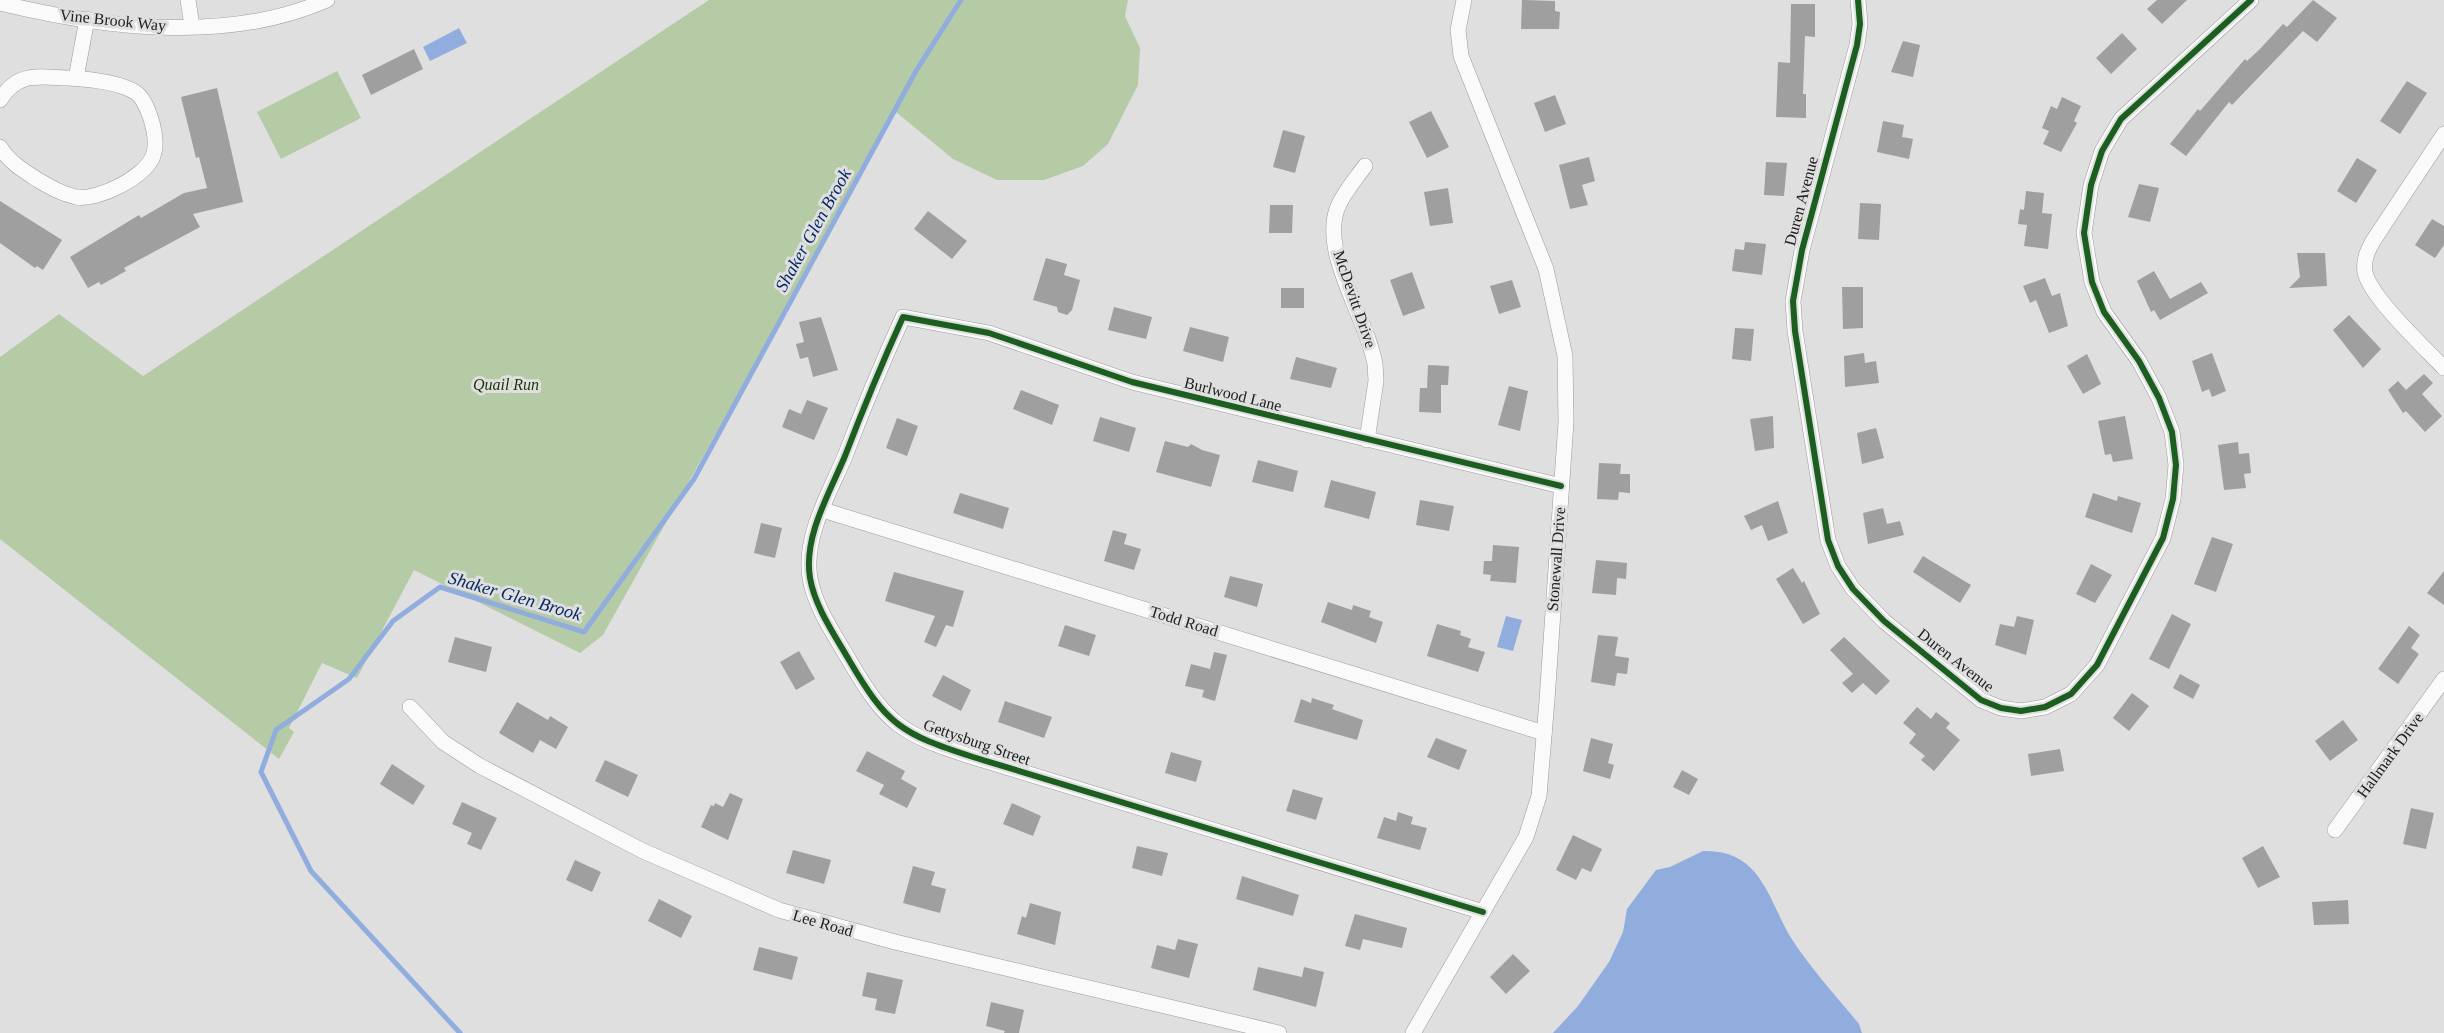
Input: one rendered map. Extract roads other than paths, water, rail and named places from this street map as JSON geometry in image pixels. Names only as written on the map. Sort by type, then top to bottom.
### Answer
[{"type":"street","points":[[188,0],[192,26],[217,25],[271,17],[327,0]]},
{"type":"street","name":"Stonewall Drive","points":[[1413,1033],[1531,826],[1539,796],[1567,389],[1562,334],[1542,259],[1461,56],[1458,30],[1464,0]]},
{"type":"street","name":"Duren Avenue","points":[[1858,0],[1860,24],[1857,45],[1802,250],[1793,301],[1795,331],[1828,540],[1844,577],[1865,603],[1884,621],[1971,693],[1990,704],[2021,711],[2045,707],[2064,699],[2088,677],[2154,556],[2167,526],[2174,499],[2175,447],[2167,418],[2150,379],[2104,312],[2088,265],[2084,233],[2089,194],[2097,166],[2109,136],[2136,102],[2251,0]]},
{"type":"street","name":"Vine Brook Way","points":[[0,3],[87,19],[151,26],[192,26]]},
{"type":"street","points":[[76,78],[87,19]]},
{"type":"street","points":[[0,100],[9,86],[23,78],[76,78],[118,86],[135,92],[141,98],[151,121],[156,145],[152,159],[145,168],[108,191],[91,197],[76,197],[42,182],[10,159],[0,147]]},
{"type":"street","points":[[2444,134],[2373,241],[2366,256],[2364,268],[2373,291],[2444,368]]},
{"type":"street","name":"McDevitt Drive","points":[[1365,166],[1340,201],[1334,226],[1341,266],[1375,364],[1375,389],[1367,440]]},
{"type":"street","name":"Burlwood Lane","points":[[903,317],[989,333],[1132,382],[1561,486]]},
{"type":"street","name":"Gettysburg Street","points":[[903,317],[824,510],[810,552],[810,578],[826,620],[867,691],[882,712],[903,729],[934,745],[973,758],[1483,912]]},
{"type":"street","name":"Todd Road","points":[[824,510],[1544,733]]},
{"type":"street","name":"Hallmark Drive","points":[[2335,830],[2444,679]]},
{"type":"street","name":"Lee Road","points":[[410,707],[443,742],[480,766],[643,851],[779,910],[895,942],[1279,1033]]},
{"type":"water","points":[[459,28],[467,43],[430,61],[423,47]]},
{"type":"water","points":[[1506,616],[1522,620],[1513,651],[1497,647]]},
{"type":"water","points":[[1703,851],[1723,853],[1739,859],[1751,868],[1761,881],[1793,941],[1816,973],[1859,1024],[1862,1033],[1553,1033],[1578,1006],[1609,962],[1623,932],[1627,909],[1656,870],[1670,867]]},
{"type":"waterway","name":"Shaker Glen Brook","points":[[460,1033],[311,871],[261,772],[276,730],[349,679],[393,621],[440,587],[584,632],[694,479],[916,71],[961,0]]},
{"type":"park label","name":"Quail Run","points":[[506,384]]}]
